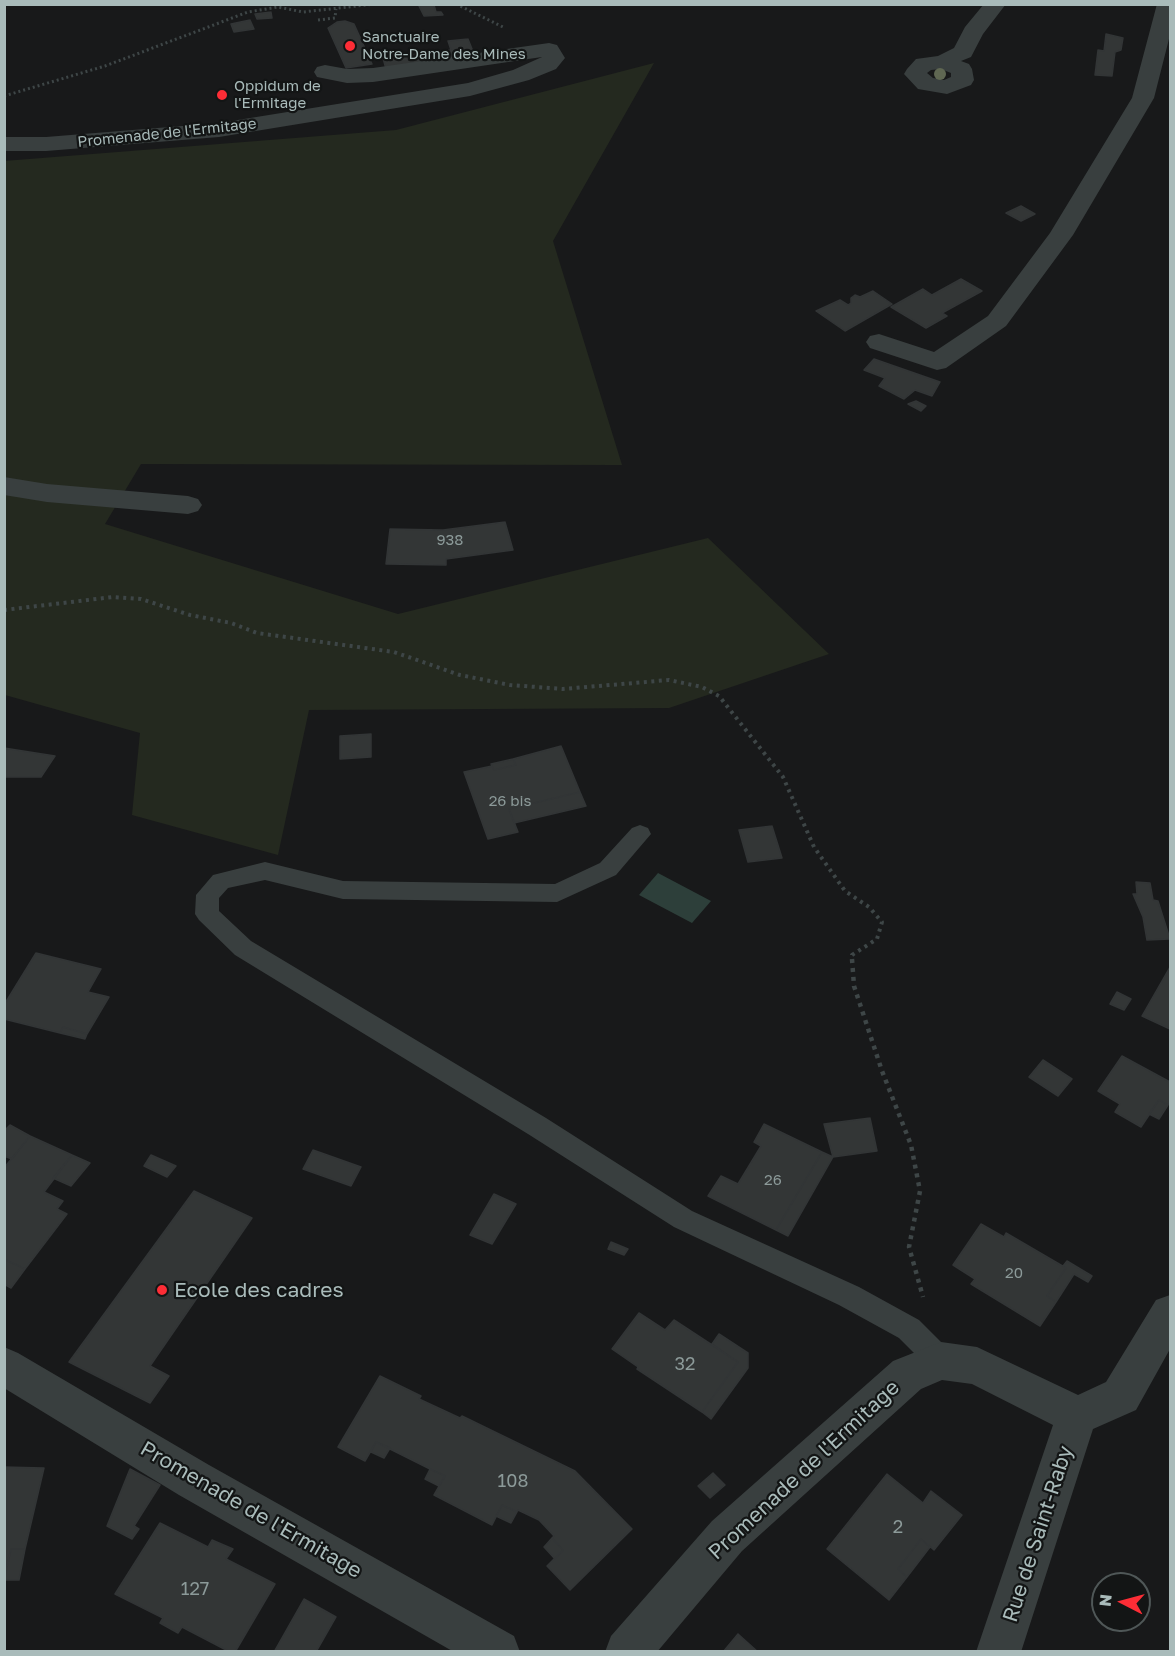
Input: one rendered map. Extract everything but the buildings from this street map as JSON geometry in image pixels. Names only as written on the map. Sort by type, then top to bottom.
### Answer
[{"type":"street","points":[[974,32],[972,13],[976,4]]},
{"type":"street","points":[[944,62],[963,52],[974,32],[996,4]]},
{"type":"street","points":[[879,342],[937,362],[997,321],[1061,235],[1143,98],[1168,11]]},
{"type":"street","name":"Promenade de l'Ermitage","points":[[4,144],[46,144],[219,130],[329,114],[470,89],[521,75],[548,64],[554,58],[549,50],[373,75],[347,76],[325,72]]},
{"type":"street","points":[[4,486],[47,493],[188,505]]},
{"type":"street","points":[[941,1361],[977,1366],[1077,1416],[1121,1396],[1170,1312]]},
{"type":"street","name":"Promenade de l'Ermitage","points":[[627,1652],[727,1536],[907,1375],[941,1361]]},
{"type":"street","name":"Promenade de l'Ermitage","points":[[4,1366],[194,1480],[498,1652]]},
{"type":"street","name":"Rue de Saint-Raby","points":[[999,1652],[1077,1416]]},
{"type":"lane","points":[[640,834],[608,869],[557,893],[343,890],[265,871],[221,881],[208,895],[207,914],[243,948],[537,1126],[674,1214],[849,1296],[909,1329],[941,1361]]},
{"type":"path","points":[[4,96],[105,66],[248,12],[278,7],[303,12],[375,4]]},
{"type":"path","points":[[318,20],[335,18],[336,9]]},
{"type":"shaded area","points":[[654,63],[553,241],[622,465],[141,464],[105,524],[398,614],[708,538],[829,654],[669,708],[309,710],[278,855],[132,815],[140,733],[5,695],[4,161],[396,130]]},
{"type":"shaded area","points":[[658,873],[711,901],[692,923],[639,895]]},
{"type":"place","name":"Sanctuaire Notre-Dame des Mines","points":[[350,46]]},
{"type":"place","name":"Oppidum de l'Ermitage","points":[[222,95]]},
{"type":"place","name":"Ecole des cadres","points":[[162,1290]]}]
